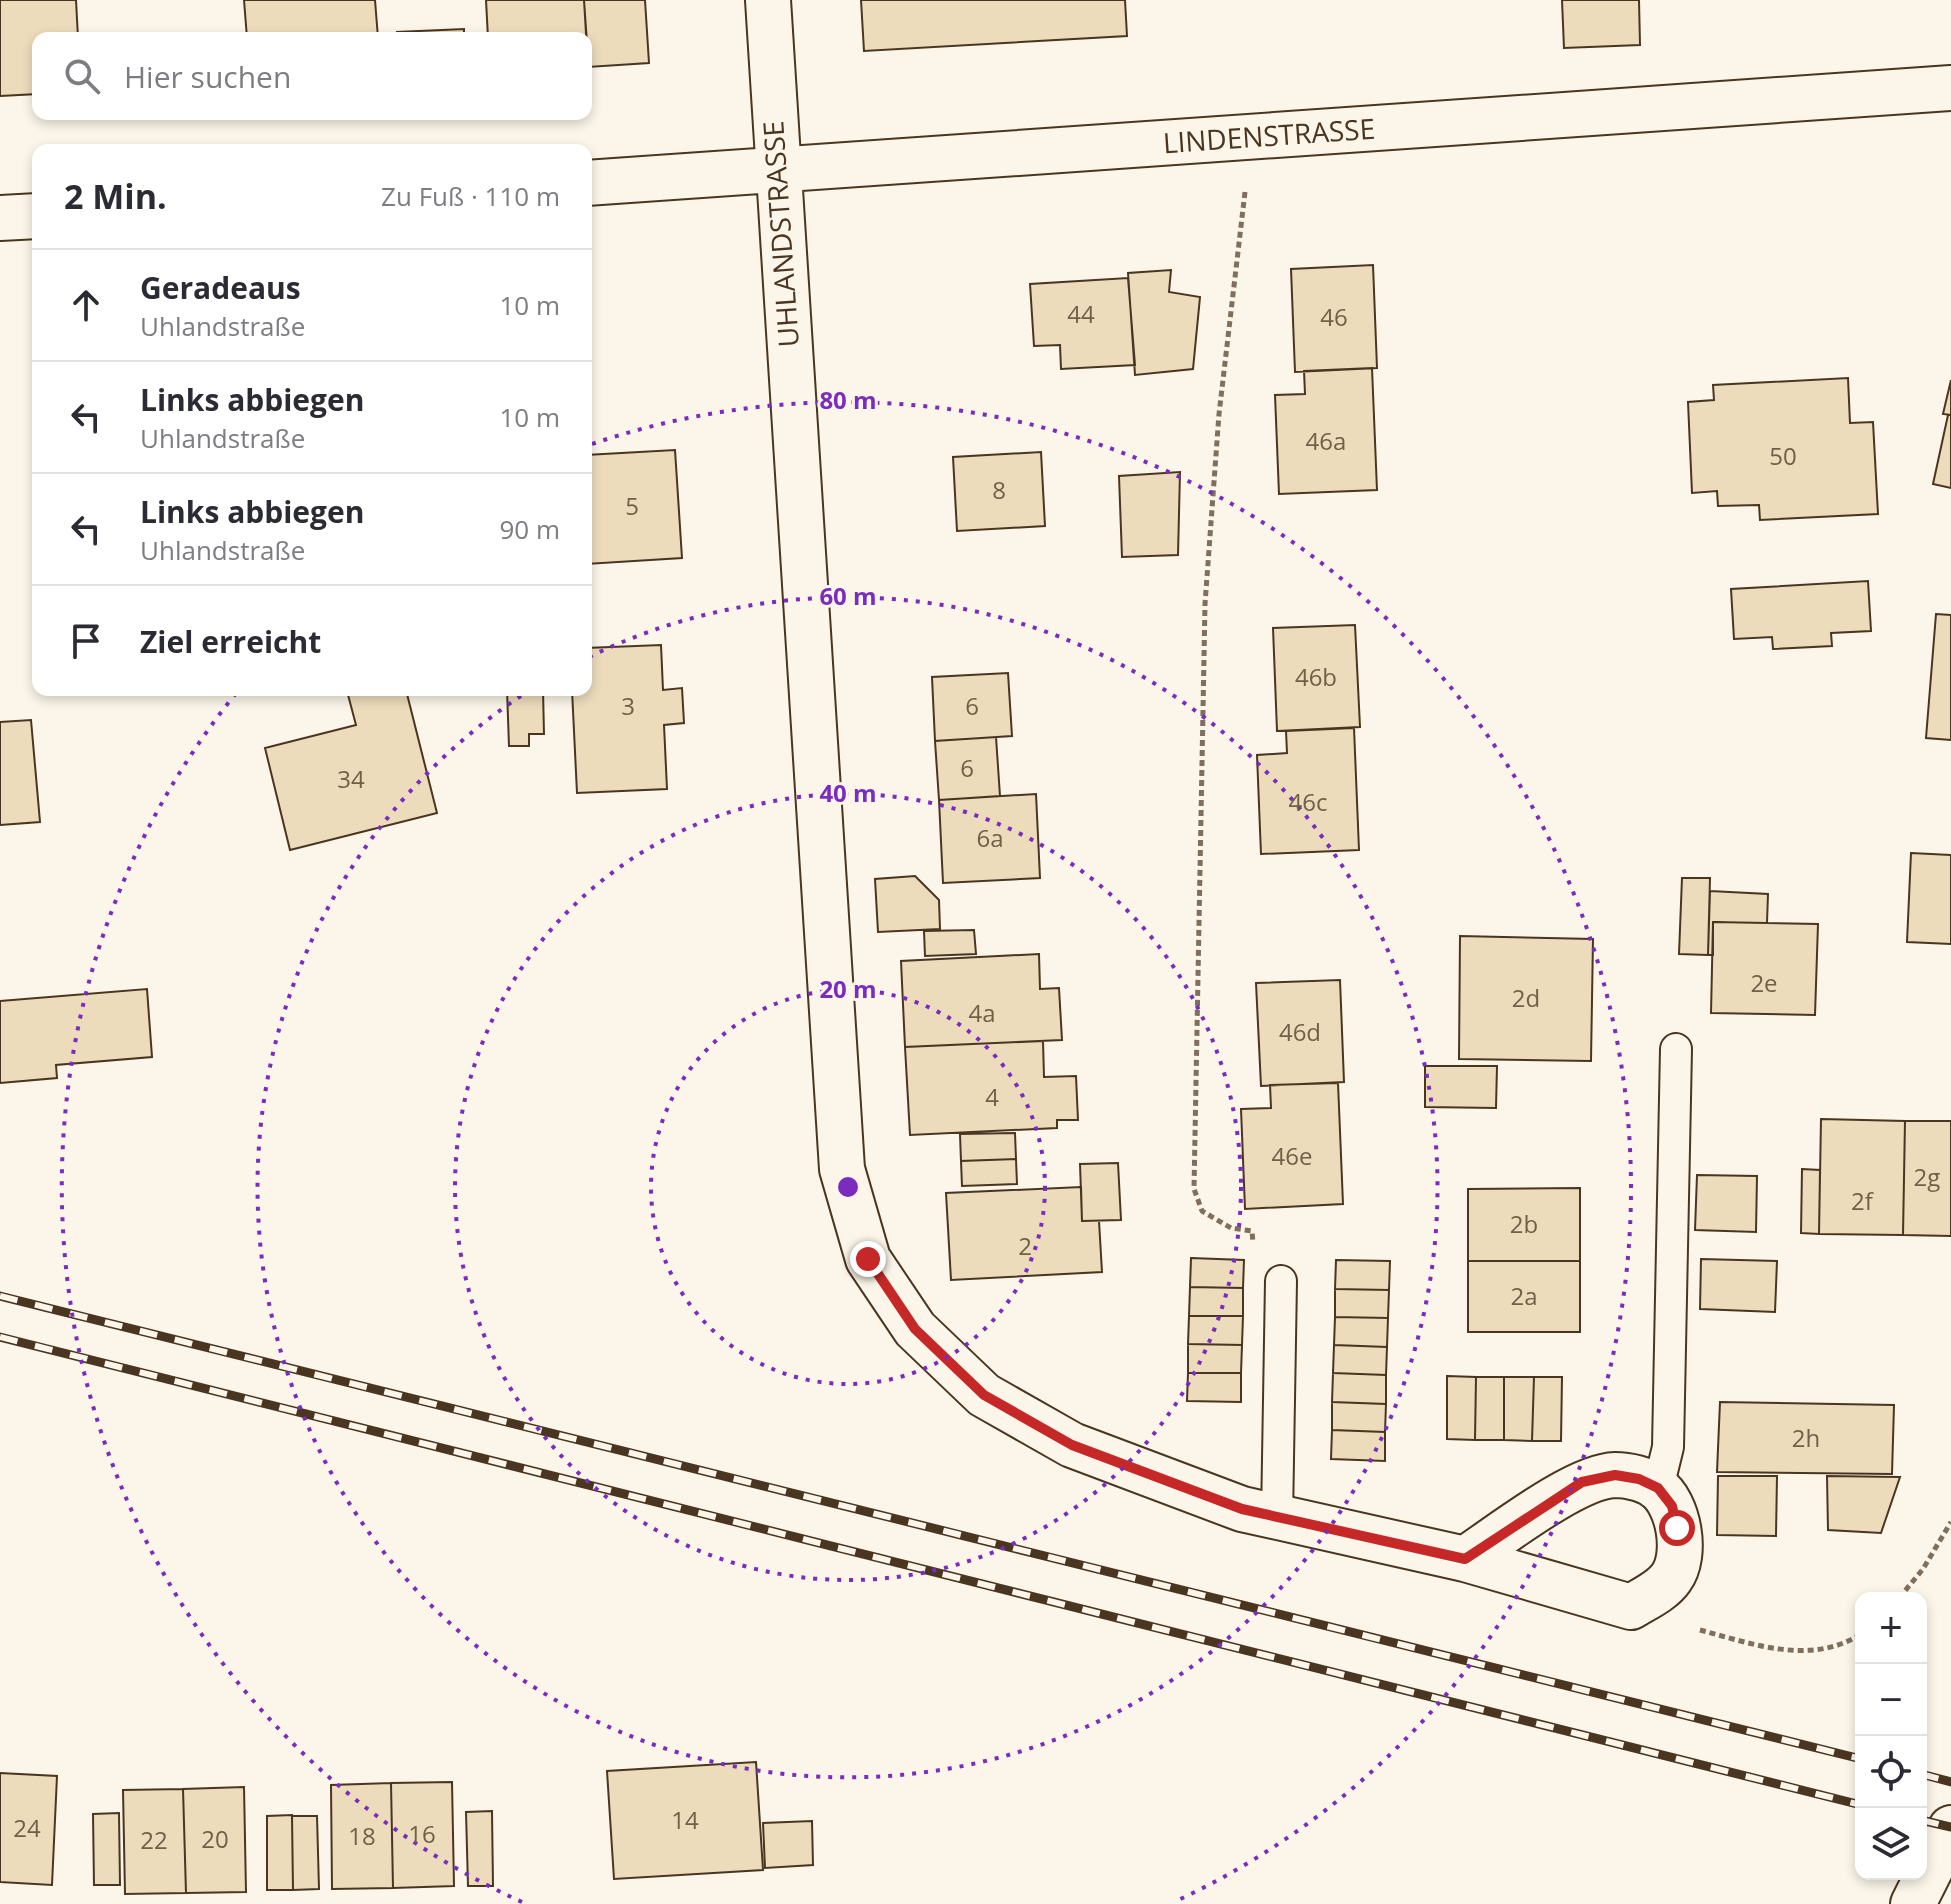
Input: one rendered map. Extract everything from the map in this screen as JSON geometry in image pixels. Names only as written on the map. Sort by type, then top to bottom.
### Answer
[{"type":"street","name":"UHLANDSTRASSE","points":[[768,0],[842,1169],[868,1259],[915,1329],[984,1395],[1072,1445],[1242,1509],[1465,1559],[1631,1607]]},
{"type":"street","name":"LINDENSTRASSE","points":[[592,183],[1951,88]]},
{"type":"street","points":[[0,218],[32,216]]},
{"type":"street","points":[[1465,1559],[1582,1482],[1615,1475],[1639,1479],[1658,1488],[1672,1506],[1680,1553],[1672,1578],[1631,1607]]},
{"type":"street","points":[[1913,1904],[1951,1828]]},
{"type":"lane","points":[[1658,1488],[1668,1447],[1676,1049]]},
{"type":"lane","points":[[1277,1518],[1281,1281]]},
{"type":"path","points":[[1252,137],[1219,414],[1205,604],[1194,1189],[1202,1211],[1231,1228],[1252,1231],[1254,1272],[1281,1281]]},
{"type":"path","points":[[1904,1592],[1923,1569],[1951,1522]]},
{"type":"path","points":[[1631,1607],[1686,1626],[1773,1649],[1813,1651],[1846,1643],[1855,1638]]},
{"type":"building","points":[[0,0],[76,0],[78,32],[32,32],[32,94],[0,96]]},
{"type":"building","points":[[244,0],[375,0],[378,32],[247,32]]},
{"type":"building","points":[[486,0],[584,0],[586,32],[488,32]]},
{"type":"building","points":[[584,0],[645,0],[649,63],[592,67],[592,32],[586,32]]},
{"type":"building","points":[[861,0],[1125,0],[1127,36],[864,51]]},
{"type":"building","points":[[1562,0],[1639,0],[1640,45],[1564,48]]},
{"type":"building","points":[[464,29],[464,32],[397,32]]},
{"type":"building","points":[[1373,265],[1377,368],[1295,372],[1291,269]]},
{"type":"building","points":[[1171,270],[1169,292],[1200,297],[1193,369],[1135,375],[1128,273]]},
{"type":"building","points":[[1128,278],[1135,365],[1061,369],[1060,345],[1034,346],[1030,284]]},
{"type":"building","points":[[1372,368],[1377,490],[1279,494],[1275,395],[1305,394],[1304,371]]},
{"type":"building","points":[[1848,378],[1850,423],[1873,422],[1878,514],[1760,520],[1759,505],[1718,506],[1717,491],[1692,493],[1688,402],[1714,400],[1713,385]]},
{"type":"building","points":[[1951,380],[1951,415],[1943,414]]},
{"type":"building","points":[[1948,415],[1951,415],[1951,488],[1933,484]]},
{"type":"building","points":[[675,450],[682,558],[592,564],[592,455]]},
{"type":"building","points":[[1041,452],[1045,526],[957,531],[953,457]]},
{"type":"building","points":[[1180,472],[1178,555],[1122,557],[1119,476]]},
{"type":"building","points":[[1868,581],[1871,631],[1831,633],[1832,646],[1773,649],[1772,637],[1734,639],[1731,589]]},
{"type":"building","points":[[1936,614],[1951,615],[1951,740],[1926,738]]},
{"type":"building","points":[[1355,625],[1360,727],[1277,731],[1273,628]]},
{"type":"building","points":[[661,645],[663,690],[682,688],[684,723],[664,725],[667,789],[577,793],[572,696],[592,696],[592,648]]},
{"type":"building","points":[[1008,673],[1012,736],[935,741],[932,677]]},
{"type":"building","points":[[348,696],[408,696],[437,813],[290,850],[265,748],[356,725]]},
{"type":"building","points":[[507,696],[543,696],[544,734],[529,734],[529,746],[509,746]]},
{"type":"building","points":[[31,720],[40,822],[0,825],[0,722]]},
{"type":"building","points":[[1354,728],[1359,850],[1261,854],[1257,755],[1287,753],[1286,731]]},
{"type":"building","points":[[996,737],[1000,796],[939,800],[935,741]]},
{"type":"building","points":[[1036,794],[1040,878],[943,883],[939,800]]},
{"type":"building","points":[[1911,853],[1951,855],[1951,944],[1907,942]]},
{"type":"building","points":[[915,876],[939,900],[940,929],[878,932],[875,879]]},
{"type":"building","points":[[1682,878],[1710,878],[1708,955],[1679,954]]},
{"type":"building","points":[[1710,891],[1768,894],[1767,923],[1713,922],[1713,955],[1708,955]]},
{"type":"building","points":[[1713,922],[1818,924],[1815,1015],[1711,1013]]},
{"type":"building","points":[[974,930],[976,954],[925,956],[924,931]]},
{"type":"building","points":[[1460,936],[1593,939],[1591,1061],[1459,1059]]},
{"type":"building","points":[[1039,954],[1040,989],[1059,988],[1062,1040],[905,1047],[901,961]]},
{"type":"building","points":[[1340,980],[1344,1082],[1261,1086],[1256,983]]},
{"type":"building","points":[[147,989],[152,1057],[56,1065],[57,1078],[0,1083],[0,1001]]},
{"type":"building","points":[[1043,1041],[1044,1077],[1076,1076],[1078,1120],[1057,1120],[1057,1128],[910,1135],[905,1047]]},
{"type":"building","points":[[1425,1066],[1497,1066],[1496,1108],[1425,1107]]},
{"type":"building","points":[[1338,1083],[1343,1204],[1245,1209],[1241,1109],[1271,1108],[1270,1085]]},
{"type":"building","points":[[1821,1119],[1905,1121],[1903,1235],[1819,1234]]},
{"type":"building","points":[[1905,1121],[1951,1121],[1951,1236],[1903,1235]]},
{"type":"building","points":[[1015,1133],[1016,1159],[961,1161],[960,1134]]},
{"type":"building","points":[[1016,1159],[1017,1184],[962,1186],[961,1161]]},
{"type":"building","points":[[1118,1163],[1121,1220],[1082,1221],[1080,1164]]},
{"type":"building","points":[[1802,1169],[1820,1170],[1819,1234],[1801,1233]]},
{"type":"building","points":[[1697,1175],[1757,1176],[1756,1232],[1695,1230]]},
{"type":"building","points":[[1081,1187],[1082,1221],[1099,1221],[1102,1272],[951,1280],[946,1193]]},
{"type":"building","points":[[1580,1188],[1580,1261],[1468,1261],[1468,1189]]},
{"type":"building","points":[[1191,1258],[1244,1260],[1243,1288],[1190,1287]]},
{"type":"building","points":[[1701,1259],[1777,1261],[1775,1312],[1700,1309]]},
{"type":"building","points":[[1336,1260],[1390,1261],[1389,1290],[1335,1289]]},
{"type":"building","points":[[1468,1261],[1580,1261],[1580,1332],[1468,1332]]},
{"type":"building","points":[[1190,1287],[1243,1288],[1243,1316],[1189,1316]]},
{"type":"building","points":[[1335,1289],[1389,1290],[1388,1318],[1335,1317]]},
{"type":"building","points":[[1189,1316],[1243,1316],[1242,1345],[1188,1344]]},
{"type":"building","points":[[1335,1317],[1388,1318],[1387,1347],[1334,1345]]},
{"type":"building","points":[[1188,1344],[1242,1345],[1241,1373],[1188,1373]]},
{"type":"building","points":[[1334,1345],[1387,1347],[1386,1375],[1333,1373]]},
{"type":"building","points":[[1188,1373],[1241,1373],[1241,1402],[1187,1401]]},
{"type":"building","points":[[1333,1373],[1386,1375],[1386,1404],[1332,1402]]},
{"type":"building","points":[[1447,1376],[1476,1377],[1475,1440],[1447,1439]]},
{"type":"building","points":[[1476,1377],[1504,1377],[1504,1440],[1475,1440]]},
{"type":"building","points":[[1504,1377],[1534,1377],[1532,1441],[1504,1440]]},
{"type":"building","points":[[1534,1377],[1562,1377],[1561,1441],[1532,1441]]},
{"type":"building","points":[[1332,1402],[1386,1404],[1385,1432],[1332,1430]]},
{"type":"building","points":[[1720,1402],[1894,1405],[1892,1474],[1717,1472]]},
{"type":"building","points":[[1332,1430],[1385,1432],[1385,1461],[1331,1459]]},
{"type":"building","points":[[1718,1476],[1777,1476],[1776,1536],[1717,1535]]},
{"type":"building","points":[[1827,1476],[1900,1477],[1881,1533],[1828,1530]]},
{"type":"building","points":[[756,1762],[763,1870],[614,1879],[607,1771]]},
{"type":"building","points":[[0,1773],[57,1776],[52,1885],[0,1882]]},
{"type":"building","points":[[452,1782],[454,1886],[393,1888],[391,1783]]},
{"type":"building","points":[[391,1783],[393,1888],[332,1889],[331,1785]]},
{"type":"building","points":[[244,1787],[246,1892],[186,1893],[183,1789]]},
{"type":"building","points":[[183,1789],[186,1893],[125,1894],[123,1790]]},
{"type":"building","points":[[492,1811],[493,1886],[468,1886],[466,1812]]},
{"type":"building","points":[[119,1813],[120,1885],[94,1885],[93,1814]]},
{"type":"building","points":[[292,1815],[293,1890],[267,1890],[267,1816]]},
{"type":"building","points":[[292,1816],[317,1816],[319,1889],[293,1890]]},
{"type":"building","points":[[812,1821],[813,1865],[765,1868],[763,1823]]},
{"type":"railway","points":[[0,1296],[1855,1758]]},
{"type":"railway","points":[[0,1337],[1855,1803]]},
{"type":"railway","points":[[1927,1776],[1951,1782]]},
{"type":"railway","points":[[1927,1821],[1951,1827]]},
{"type":"route","points":[[868,1259],[915,1329],[984,1395],[1072,1445],[1242,1509],[1465,1559],[1582,1482],[1615,1475],[1639,1479],[1658,1488],[1672,1506],[1677,1528]]}]
